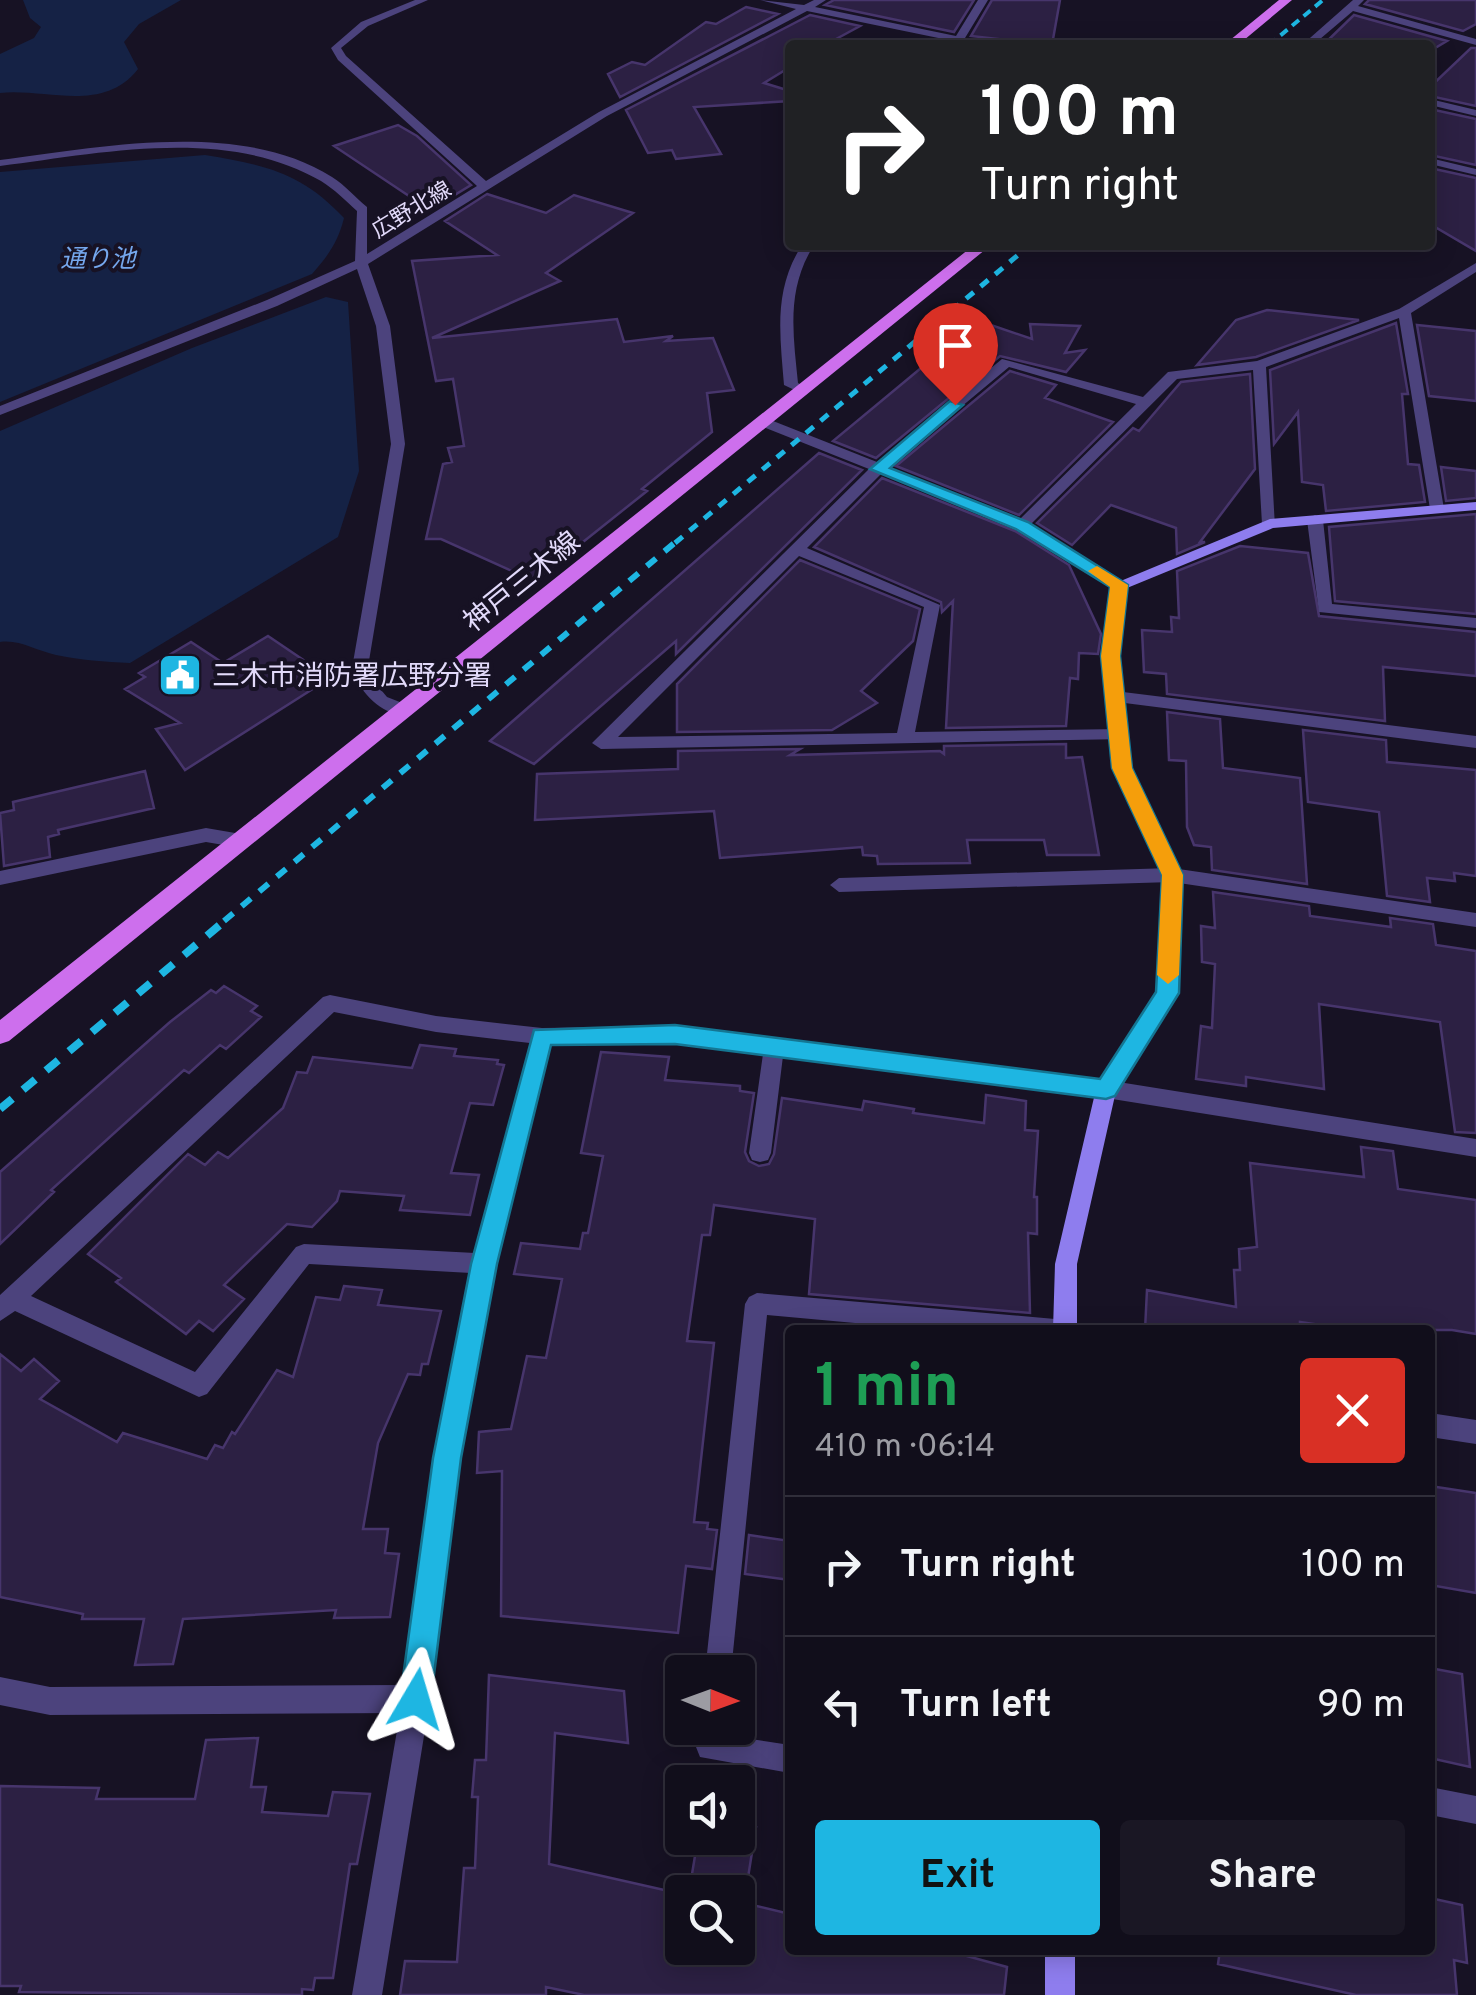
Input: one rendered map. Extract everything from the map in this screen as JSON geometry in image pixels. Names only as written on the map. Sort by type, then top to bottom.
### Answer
[{"type":"main road","points":[[1236,40],[1286,0]]},
{"type":"main road","name":"神戸三木線","points":[[0,1034],[977,250]]},
{"type":"street","points":[[423,0],[384,12],[345,36],[336,48],[342,58],[486,187]]},
{"type":"street","points":[[766,0],[941,40]]},
{"type":"street","name":"広野北線","points":[[0,411],[272,303],[361,262],[603,114],[821,0]]},
{"type":"street","points":[[960,40],[982,0]]},
{"type":"street","points":[[1314,40],[1355,4],[1476,42]]},
{"type":"street","points":[[1435,103],[1476,113]]},
{"type":"street","points":[[0,163],[199,146],[282,156],[348,193],[363,210],[361,262],[382,326],[398,444],[359,674],[381,701],[404,710]]},
{"type":"street","points":[[1435,162],[1476,172]]},
{"type":"street","points":[[804,250],[790,268],[785,306],[791,385],[804,390]]},
{"type":"street","points":[[1022,525],[1173,376],[1260,365],[1404,312],[1476,267]]},
{"type":"street","points":[[1404,312],[1437,509]]},
{"type":"street","points":[[1119,735],[601,742],[878,469],[1006,362],[1146,402]]},
{"type":"street","points":[[1260,365],[1270,524]]},
{"type":"street","points":[[762,422],[1022,525],[1119,585]]},
{"type":"street","points":[[1119,585],[1270,524],[1476,506]]},
{"type":"street","points":[[1315,520],[1325,608],[1476,623]]},
{"type":"street","points":[[797,549],[932,605],[905,738]]},
{"type":"street","points":[[1065,1325],[1066,1264],[1106,1089],[1168,993],[1172,875],[1122,768],[1110,656],[1119,585]]},
{"type":"street","points":[[1115,697],[1476,742]]},
{"type":"street","points":[[0,878],[206,835],[241,841]]},
{"type":"street","points":[[839,885],[1172,875],[1476,920]]},
{"type":"street","points":[[484,1264],[304,1254],[199,1386],[7,1304],[330,1003],[436,1024],[542,1036],[675,1034],[1106,1089],[1476,1148]]},
{"type":"street","points":[[366,1995],[416,1699],[447,1458],[484,1264],[542,1036]]},
{"type":"street","points":[[760,1153],[774,1047]]},
{"type":"street","points":[[720,1655],[757,1304],[998,1325]]},
{"type":"street","points":[[1435,1425],[1476,1432]]},
{"type":"street","points":[[0,1691],[50,1701],[416,1699]]},
{"type":"street","points":[[710,1745],[785,1758]]},
{"type":"street","points":[[1435,1802],[1476,1810]]},
{"type":"street","points":[[1060,1955],[1060,1995]]},
{"type":"water","points":[[23,0],[181,0],[139,24],[124,42],[138,69],[124,83],[108,91],[73,96],[0,93],[0,54],[34,38],[41,27],[30,18]]},
{"type":"water","name":"通り池","points":[[205,155],[281,173],[328,202],[344,218],[328,255],[312,274],[0,402],[0,172]]},
{"type":"water","points":[[326,297],[348,302],[359,471],[338,537],[130,663],[74,658],[0,642],[0,431],[192,348]]},
{"type":"building","points":[[834,0],[974,0],[954,32],[825,5]]},
{"type":"building","points":[[992,0],[1060,0],[1053,40],[971,36]]},
{"type":"building","points":[[1369,0],[1476,0],[1476,24],[1463,31],[1365,4]]},
{"type":"building","points":[[746,7],[778,14],[620,97],[608,74],[632,62],[645,65],[706,22],[716,24]]},
{"type":"building","points":[[810,15],[860,26],[834,40],[785,40],[785,70],[764,83],[785,89],[785,101],[694,107],[721,154],[676,159],[672,150],[648,153],[626,110]]},
{"type":"building","points":[[1354,15],[1447,41],[1435,48],[1435,40],[1328,40]]},
{"type":"building","points":[[1471,48],[1476,48],[1476,106],[1435,97],[1435,82]]},
{"type":"building","points":[[1435,110],[1476,119],[1476,165],[1435,156]]},
{"type":"building","points":[[398,125],[417,136],[471,185],[430,210],[334,146]]},
{"type":"building","points":[[1435,169],[1476,178],[1476,251],[1435,227]]},
{"type":"building","points":[[487,194],[546,213],[574,195],[633,213],[546,273],[560,281],[432,338],[617,319],[624,342],[673,336],[666,341],[713,338],[734,390],[707,393],[712,432],[642,489],[647,491],[534,581],[441,539],[426,539],[443,464],[452,462],[448,448],[464,446],[453,379],[436,381],[412,261],[497,255],[445,221]]},
{"type":"building","points":[[1267,310],[1359,320],[1256,357],[1197,365],[1236,320]]},
{"type":"building","points":[[985,323],[1032,339],[1030,324],[1080,326],[1065,353],[1085,350],[1066,372],[1000,356],[876,458],[833,441],[973,325],[980,327]]},
{"type":"building","points":[[1396,323],[1408,394],[1402,394],[1408,464],[1419,465],[1425,502],[1326,511],[1323,485],[1302,482],[1298,412],[1274,444],[1270,370]]},
{"type":"building","points":[[1417,325],[1476,331],[1476,401],[1429,396]]},
{"type":"building","points":[[1010,371],[1056,385],[1045,398],[1113,422],[1019,515],[896,466]]},
{"type":"building","points":[[1250,374],[1255,469],[1200,542],[1205,542],[1177,554],[1176,528],[1111,505],[1072,545],[1037,523],[1133,428],[1139,431],[1181,382]]},
{"type":"building","points":[[819,453],[862,470],[676,654],[676,641],[534,764],[490,741]]},
{"type":"building","points":[[1441,467],[1476,471],[1476,498],[1446,501]]},
{"type":"building","points":[[882,478],[1015,531],[1069,565],[1101,634],[1098,654],[1079,653],[1078,679],[1070,678],[1066,726],[946,728],[953,601],[942,612],[941,602],[814,547]]},
{"type":"building","points":[[1476,514],[1476,614],[1335,601],[1329,527]]},
{"type":"building","points":[[1240,546],[1308,553],[1319,616],[1476,632],[1476,676],[1383,667],[1385,721],[1167,694],[1166,674],[1144,672],[1142,630],[1172,632],[1171,617],[1179,618],[1177,571]]},
{"type":"building","points":[[800,560],[920,609],[913,641],[861,691],[877,703],[832,730],[677,732],[677,684]]},
{"type":"building","points":[[268,636],[330,678],[185,770],[156,729],[180,723],[125,689],[145,677],[139,673],[191,642],[223,663]]},
{"type":"building","points":[[1167,712],[1220,719],[1223,768],[1300,778],[1307,884],[1212,870],[1211,847],[1194,845],[1187,827],[1186,761],[1169,760]]},
{"type":"building","points":[[1303,730],[1386,740],[1387,762],[1476,770],[1476,876],[1454,873],[1455,881],[1427,878],[1430,902],[1387,896],[1379,812],[1308,802]]},
{"type":"building","points":[[1066,744],[1066,758],[1082,757],[1099,855],[1047,855],[1044,840],[967,840],[970,863],[878,864],[877,856],[863,855],[862,847],[720,858],[714,811],[535,820],[537,774],[678,769],[678,751],[800,749],[790,755],[940,751],[944,754],[944,746]]},
{"type":"building","points":[[145,771],[154,808],[58,830],[59,834],[48,837],[50,857],[4,866],[0,813],[14,810],[13,802]]},
{"type":"building","points":[[1213,892],[1309,906],[1310,916],[1391,927],[1390,918],[1433,924],[1436,945],[1476,951],[1476,1133],[1455,1132],[1440,1022],[1319,1004],[1324,1089],[1246,1077],[1246,1086],[1196,1079],[1201,1026],[1212,1028],[1215,964],[1202,962],[1201,926],[1215,928]]},
{"type":"building","points":[[224,986],[257,1006],[251,1011],[261,1017],[226,1049],[220,1045],[189,1073],[184,1070],[51,1190],[54,1192],[0,1244],[0,1172],[170,1022],[211,990],[216,993]]},
{"type":"building","points":[[420,1045],[456,1049],[454,1056],[498,1060],[497,1064],[504,1065],[493,1105],[470,1103],[451,1173],[479,1175],[470,1215],[400,1210],[404,1196],[340,1191],[337,1201],[312,1227],[287,1224],[224,1285],[244,1299],[213,1331],[199,1321],[186,1334],[116,1282],[121,1278],[88,1254],[188,1154],[205,1165],[218,1152],[228,1158],[283,1108],[297,1072],[307,1073],[313,1057],[412,1068]]},
{"type":"building","points":[[601,1052],[669,1057],[665,1080],[740,1086],[740,1091],[754,1093],[745,1152],[749,1161],[759,1166],[769,1164],[774,1154],[782,1098],[862,1110],[864,1101],[984,1123],[986,1095],[1026,1101],[1025,1130],[1038,1131],[1034,1197],[1037,1234],[1028,1233],[1030,1313],[809,1294],[815,1219],[714,1205],[710,1235],[702,1235],[687,1341],[714,1343],[694,1522],[708,1523],[707,1529],[717,1530],[712,1569],[686,1566],[678,1633],[501,1616],[502,1471],[477,1473],[479,1432],[511,1429],[527,1356],[546,1358],[562,1279],[514,1274],[521,1243],[580,1249],[583,1233],[588,1233],[603,1156],[581,1153]]},
{"type":"building","points":[[1361,1147],[1393,1151],[1398,1189],[1476,1200],[1476,1334],[1435,1330],[1435,1325],[1145,1325],[1147,1290],[1236,1307],[1234,1270],[1240,1270],[1239,1249],[1257,1247],[1250,1163],[1364,1177]]},
{"type":"building","points":[[344,1286],[382,1290],[378,1305],[441,1311],[428,1364],[422,1364],[420,1375],[408,1374],[378,1443],[363,1529],[388,1529],[385,1553],[399,1554],[390,1617],[334,1618],[336,1610],[183,1619],[173,1664],[135,1665],[144,1619],[82,1619],[83,1614],[0,1597],[0,1354],[21,1371],[34,1359],[59,1381],[40,1399],[117,1442],[123,1433],[207,1459],[215,1445],[223,1448],[232,1432],[235,1434],[277,1370],[293,1377],[316,1297],[340,1300]]},
{"type":"building","points":[[1435,1487],[1476,1493],[1476,1593],[1435,1586]]},
{"type":"building","points":[[749,1535],[785,1540],[785,1579],[745,1574]]},
{"type":"building","points":[[1435,1669],[1462,1674],[1470,1767],[1435,1759]]},
{"type":"building","points":[[489,1675],[624,1691],[628,1743],[555,1733],[549,1864],[665,1890],[665,1965],[755,1965],[755,1906],[785,1913],[785,1955],[963,1955],[1007,1967],[1004,1995],[584,1995],[546,1987],[546,1995],[400,1995],[405,1961],[457,1962],[464,1868],[475,1868],[475,1760],[486,1760]]},
{"type":"building","points":[[258,1738],[251,1787],[266,1787],[262,1812],[328,1816],[333,1792],[370,1794],[357,1864],[350,1864],[333,1978],[315,1978],[313,1990],[302,1989],[302,1995],[19,1992],[21,1986],[0,1986],[0,1786],[99,1788],[96,1799],[195,1799],[206,1740]]},
{"type":"building","points":[[695,1855],[752,1855],[748,1875],[692,1875]]},
{"type":"building","points":[[1435,1899],[1462,1905],[1467,1963],[1454,1960],[1457,1995],[1356,1995],[1218,1964],[1219,1955],[1435,1955]]},
{"type":"railway","points":[[1275,40],[1323,0]]},
{"type":"railway","points":[[675,543],[1024,250]]},
{"type":"railway","points":[[224,921],[678,540]]},
{"type":"railway","points":[[0,1109],[227,919]]},
{"type":"slow traffic","points":[[1097,571],[1119,585],[1110,656],[1122,768],[1172,875],[1168,975]]},
{"type":"place","name":"三木市消防署広野分署","points":[[180,675]]},
{"type":"route","points":[[416,1699],[447,1458],[484,1264],[542,1036],[675,1034],[1106,1089],[1168,993],[1172,875],[1122,768],[1110,656],[1119,585],[1022,525],[878,469],[955,405]]}]
